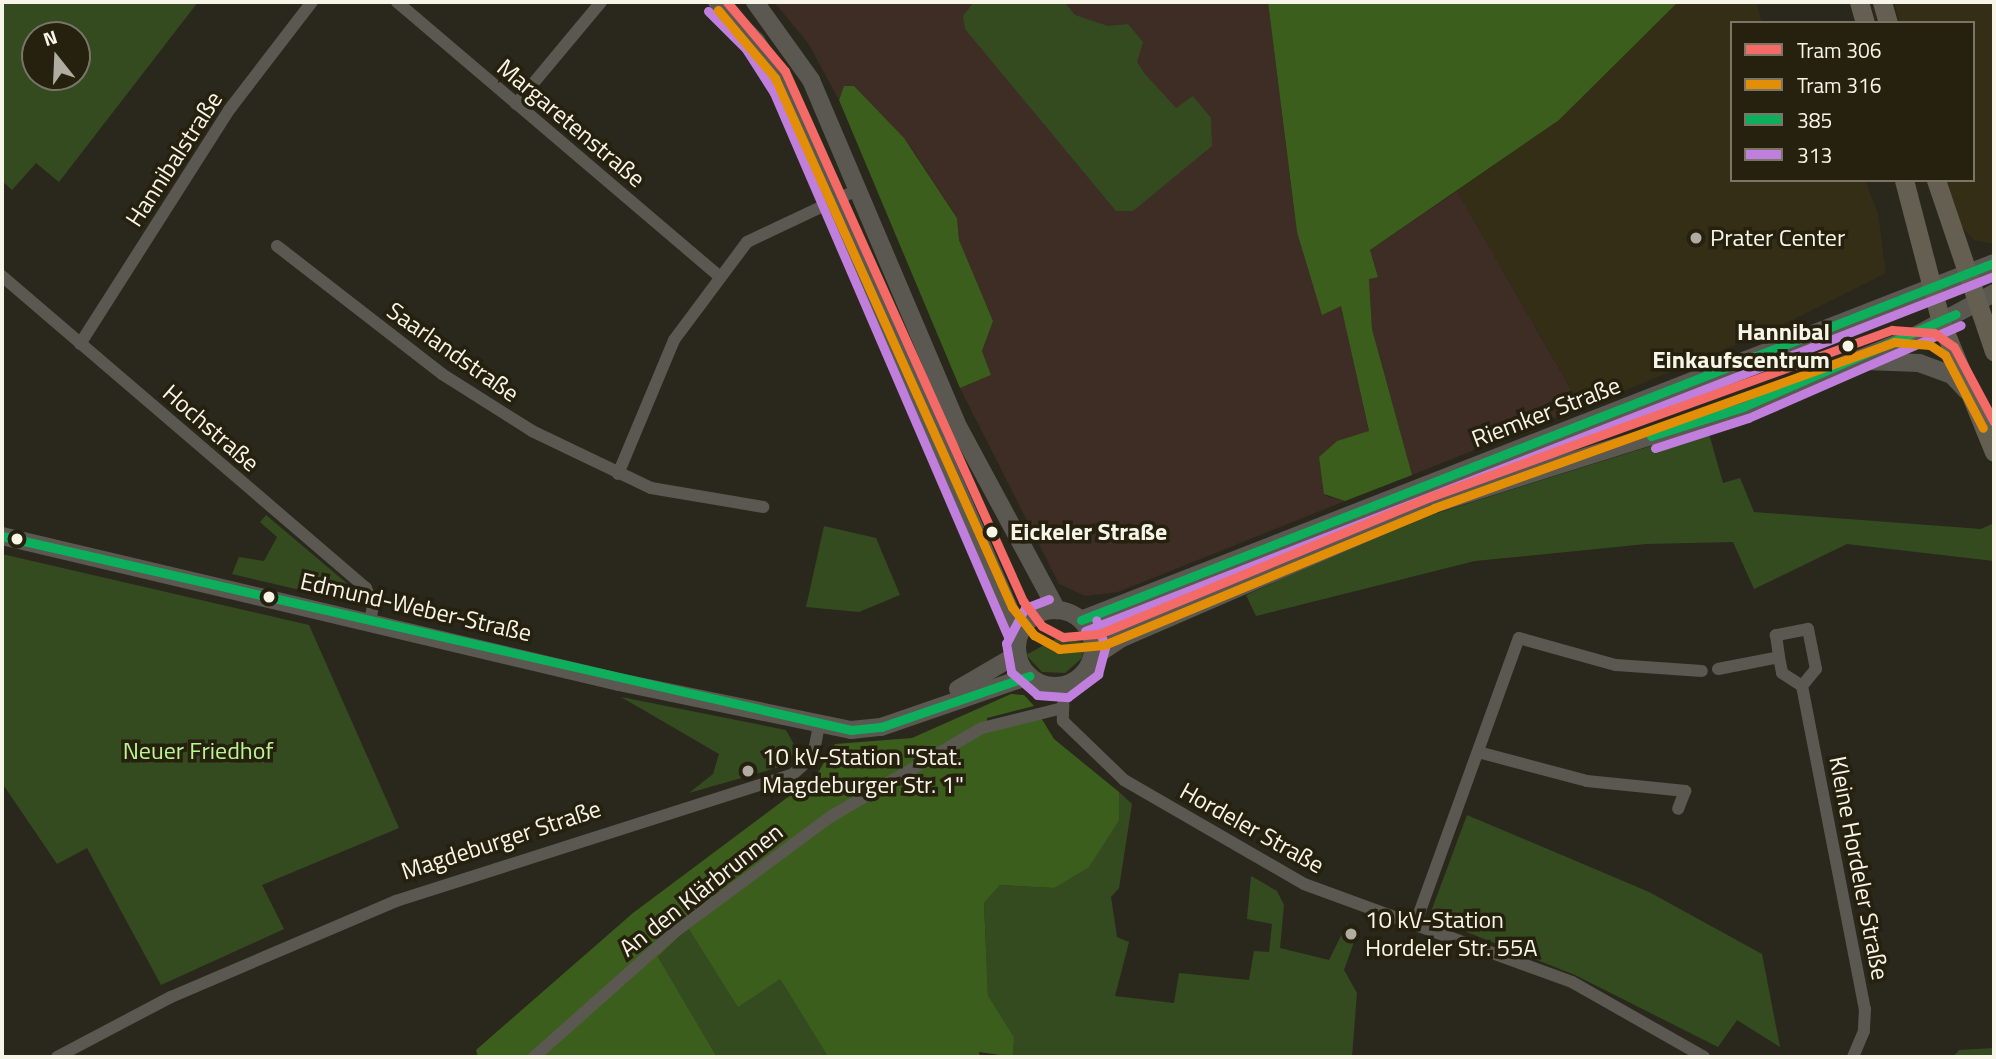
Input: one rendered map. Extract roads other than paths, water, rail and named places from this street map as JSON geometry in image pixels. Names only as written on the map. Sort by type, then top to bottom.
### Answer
[{"type":"main road","points":[[717,2],[778,72],[835,199],[1020,634],[1018,654],[1029,676]]},
{"type":"main road","points":[[755,2],[803,65],[959,428],[1057,610]]},
{"type":"main road","points":[[1859,2],[1865,21]]},
{"type":"main road","points":[[1882,2],[1887,21]]},
{"type":"main road","points":[[1904,182],[1941,322],[1994,452]]},
{"type":"main road","points":[[1937,182],[1994,351]]},
{"type":"main road","name":"Riemker Straße","points":[[1081,620],[1930,285],[1994,263]]},
{"type":"main road","name":"Riemker Straße","points":[[1092,658],[1120,639],[1457,494],[1708,419],[1855,361],[1941,322],[1994,293]]},
{"type":"main road","points":[[1855,361],[1919,363],[1952,375],[1967,391]]},
{"type":"main road","name":"Edmund-Weber-Straße","points":[[2,536],[819,725]]},
{"type":"main road","points":[[819,725],[881,727],[948,699],[1029,676],[1064,685],[1082,675],[1092,658],[1091,637],[1081,620],[1057,610],[1033,617],[1020,634]]},
{"type":"main road","points":[[948,699],[1018,654]]},
{"type":"street","name":"Hannibalstraße","points":[[80,344],[229,110],[312,2]]},
{"type":"street","name":"Margaretenstraße","points":[[397,2],[719,276]]},
{"type":"street","points":[[516,104],[601,2]]},
{"type":"street","points":[[618,474],[659,367],[719,276],[758,232],[857,190]]},
{"type":"street","name":"Saarlandstraße","points":[[276,246],[472,395],[618,474],[651,488],[763,506]]},
{"type":"street","name":"Hochstraße","points":[[2,276],[366,588],[370,622]]},
{"type":"street","points":[[1808,629],[1816,669],[1802,686],[1782,673],[1779,657],[1776,635],[1808,629]]},
{"type":"street","points":[[1416,922],[1519,638],[1616,665],[1702,671]]},
{"type":"street","points":[[1717,669],[1779,657]]},
{"type":"street","points":[[1059,709],[1064,685]]},
{"type":"street","name":"Kleine Hordeler Straße","points":[[1802,686],[1864,1009],[1864,1031],[1853,1057]]},
{"type":"street","name":"Hordeler Straße","points":[[1059,709],[1108,767],[1304,884],[1416,922],[1572,982],[1704,1057]]},
{"type":"street","name":"An den Klärbrunnen","points":[[534,1057],[676,931],[830,817],[982,728],[1059,709]]},
{"type":"street","name":"Magdeburger Straße","points":[[57,1057],[221,974],[396,901],[792,775],[813,756],[819,725]]},
{"type":"street","points":[[1478,752],[1587,781],[1685,791],[1678,809]]},
{"type":"tram line","name":"306","points":[[727,2],[785,71],[1023,601],[1042,626],[1063,637],[1099,634],[1430,497],[1892,330],[1934,333],[1954,347],[1994,422]]},
{"type":"tram line","name":"316","points":[[718,10],[775,78],[1012,607],[1034,635],[1059,649],[1104,645],[1434,508],[1894,342],[1930,345],[1945,355],[1983,428]]},
{"type":"place","name":"Prater Center","points":[[1696,238]]},
{"type":"place","name":"Hannibal Einkaufscentrum","points":[[1848,346]]},
{"type":"place","name":"Eickeler Straße","points":[[992,532]]},
{"type":"place","name":"10 kV-Station \"Stat. Magdeburger Str. 1\"","points":[[748,771]]},
{"type":"place","name":"10 kV-Station Hordeler Str. 55A","points":[[1351,934]]},
{"type":"park label","name":"Neuer Friedhof","points":[[198,751]]}]
